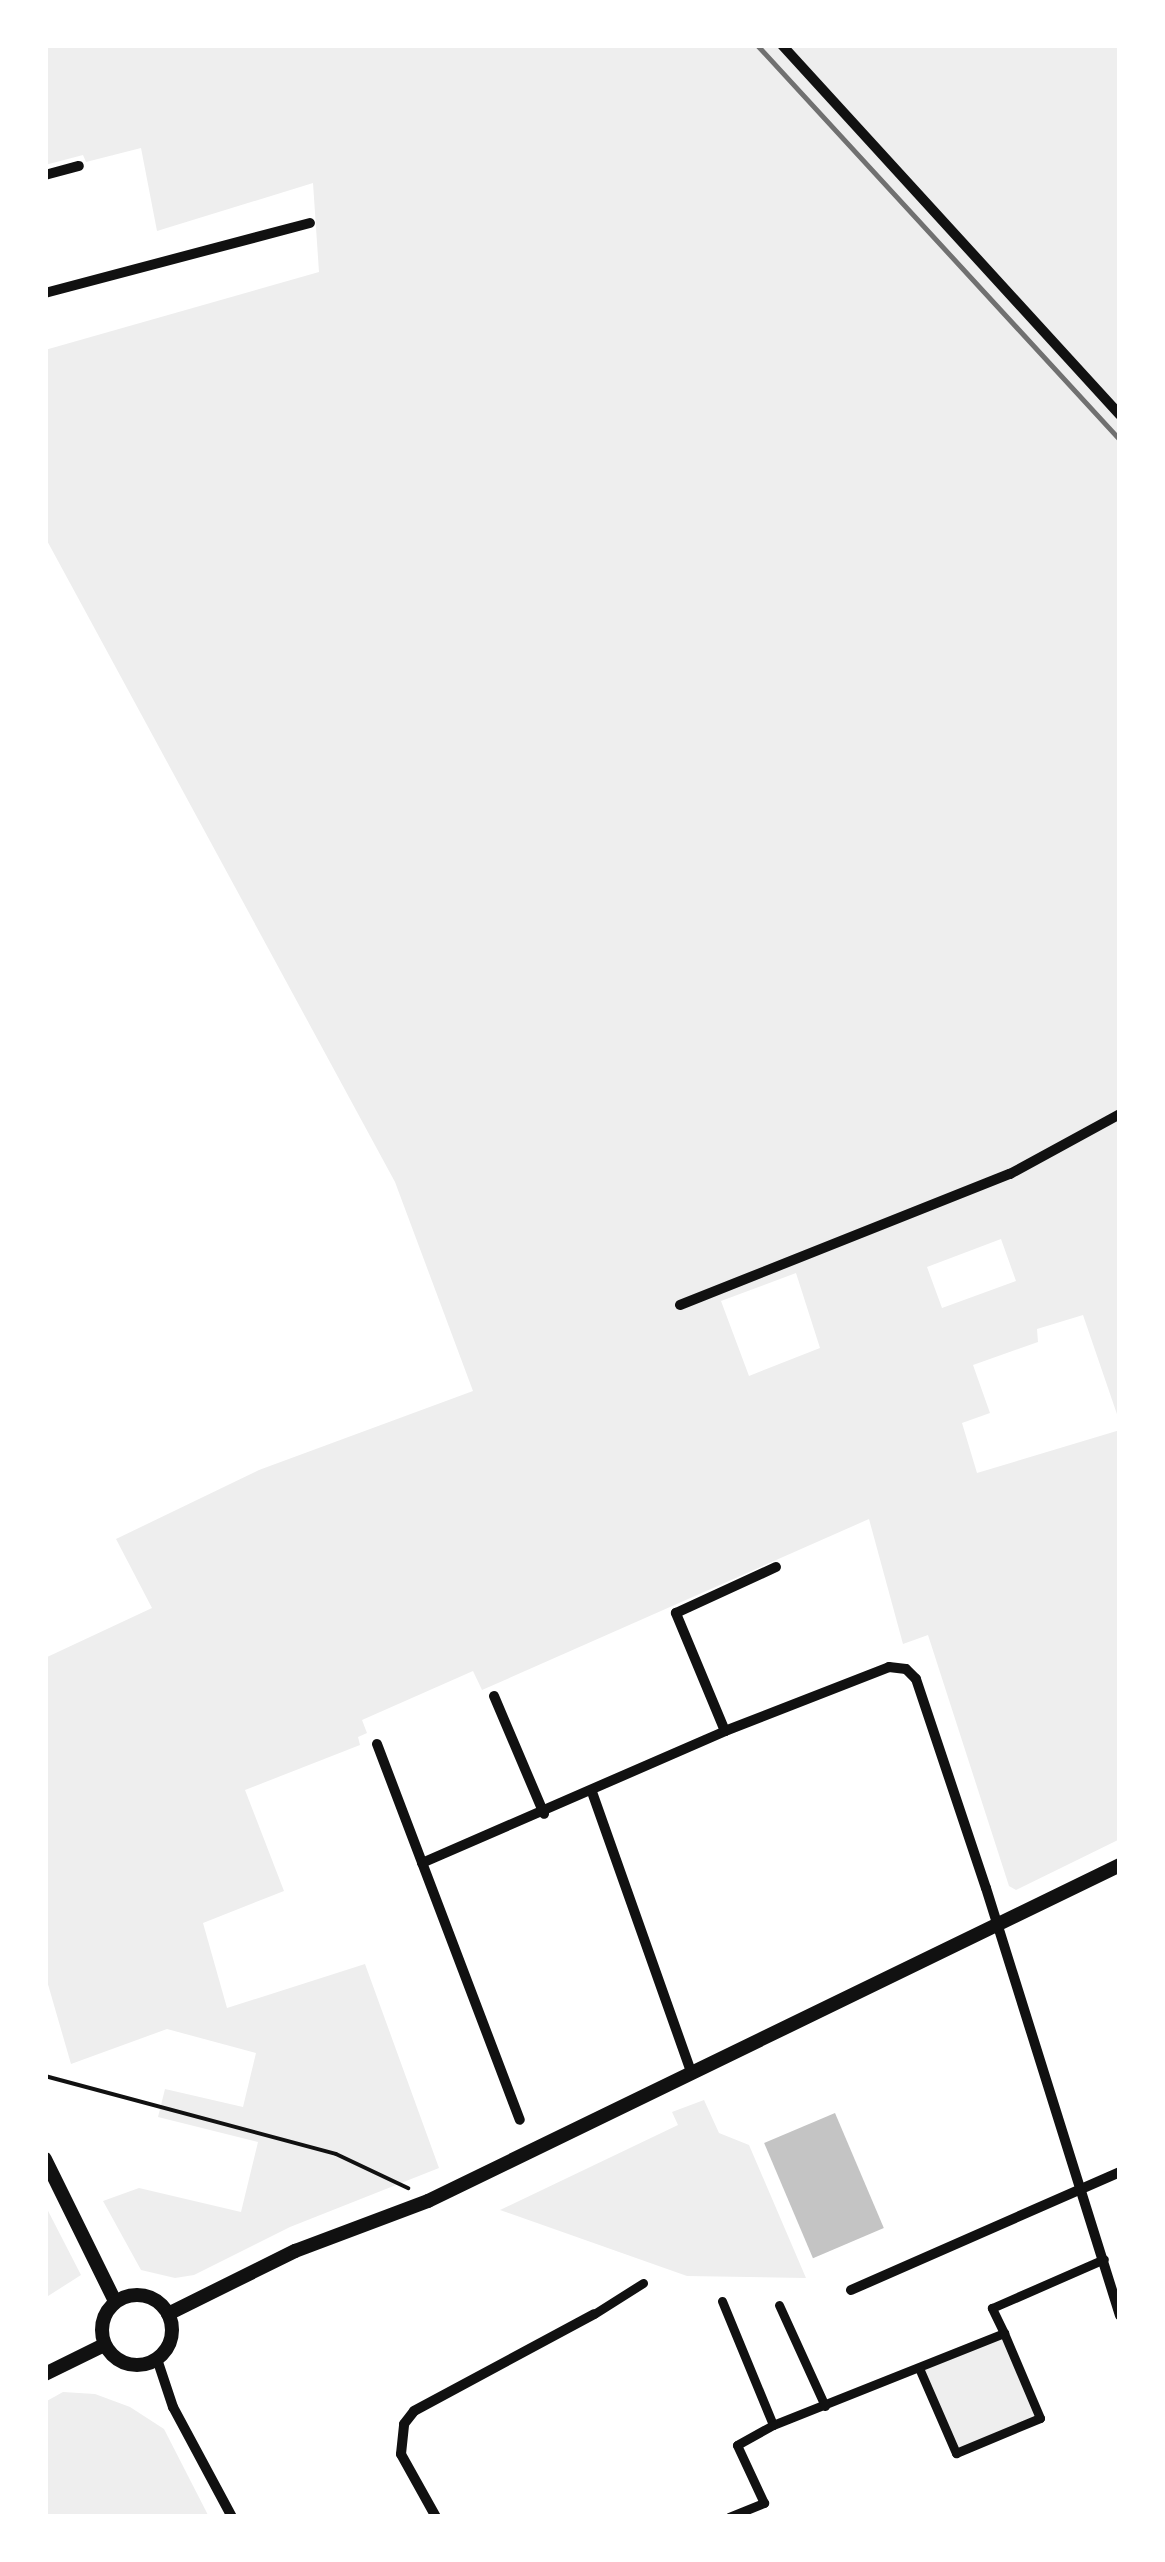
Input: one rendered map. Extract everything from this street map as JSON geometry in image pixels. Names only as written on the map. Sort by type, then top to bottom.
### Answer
[{"type":"street","points":[[782,45],[1120,414]]},
{"type":"street","points":[[45,175],[80,166]]},
{"type":"street","points":[[45,293],[310,223]]},
{"type":"street","points":[[680,1305],[1010,1174],[1120,1114]]},
{"type":"street","points":[[726,1731],[676,1613],[776,1567]]},
{"type":"street","points":[[422,1863],[544,1814],[726,1731],[889,1667],[906,1668],[916,1679],[998,1924],[1120,2315]]},
{"type":"street","points":[[494,1696],[544,1814]]},
{"type":"street","points":[[376,1744],[520,2120]]},
{"type":"street","points":[[592,1792],[691,2071]]},
{"type":"street","points":[[168,2314],[295,2251],[428,2201],[1120,1865]]},
{"type":"street","points":[[45,2159],[116,2301]]},
{"type":"street","points":[[851,2290],[1120,2172]]},
{"type":"street","points":[[919,2368],[956,2453],[1040,2418],[992,2308],[1104,2259]]},
{"type":"street","points":[[436,2517],[401,2454],[404,2424],[414,2411],[643,2284]]},
{"type":"street","points":[[126,2296],[150,2297],[168,2314],[171,2339],[157,2359],[133,2365],[112,2355],[104,2344],[102,2322],[116,2301],[126,2296]]},
{"type":"street","points":[[722,2301],[772,2426]]},
{"type":"street","points":[[779,2306],[825,2406]]},
{"type":"street","points":[[729,2517],[764,2502],[738,2445],[772,2426],[1004,2333]]},
{"type":"street","points":[[45,2374],[104,2344]]},
{"type":"street","points":[[157,2359],[173,2407],[232,2517]]},
{"type":"path","points":[[45,2076],[336,2154],[408,2188]]},
{"type":"shaded area","points":[[45,45],[1120,45],[1120,1423],[1083,1315],[1037,1329],[1038,1342],[973,1365],[990,1413],[962,1423],[977,1473],[1120,1430],[1120,1839],[1016,1890],[1009,1886],[928,1635],[903,1644],[869,1519],[482,1690],[473,1671],[362,1720],[367,1733],[358,1737],[360,1745],[245,1790],[284,1891],[203,1923],[227,2008],[365,1964],[439,2168],[290,2227],[194,2275],[175,2278],[141,2270],[103,2201],[139,2188],[241,2212],[258,2142],[158,2117],[165,2089],[243,2107],[256,2053],[167,2029],[71,2064],[45,1974],[45,1658],[152,1608],[116,1539],[259,1470],[473,1391],[395,1182],[45,537],[45,350],[319,272],[313,183],[157,231],[141,148],[86,162],[83,155],[45,165]],"holes":[[[1001,1239],[1016,1281],[942,1308],[927,1267]],[[796,1273],[820,1348],[749,1376],[721,1301]]]},
{"type":"shaded area","points":[[704,2100],[719,2133],[749,2145],[806,2278],[687,2276],[500,2210],[678,2125],[672,2112]]},
{"type":"shaded area","points":[[45,2205],[81,2275],[45,2298]]},
{"type":"shaded area","points":[[1004,2333],[1040,2418],[955,2454],[919,2369]]},
{"type":"shaded area","points":[[63,2392],[95,2394],[130,2407],[164,2429],[209,2517],[45,2517],[45,2402]]},
{"type":"building","points":[[835,2113],[884,2228],[813,2258],[764,2143]]},
{"type":"railway","points":[[757,45],[1120,440]]}]
